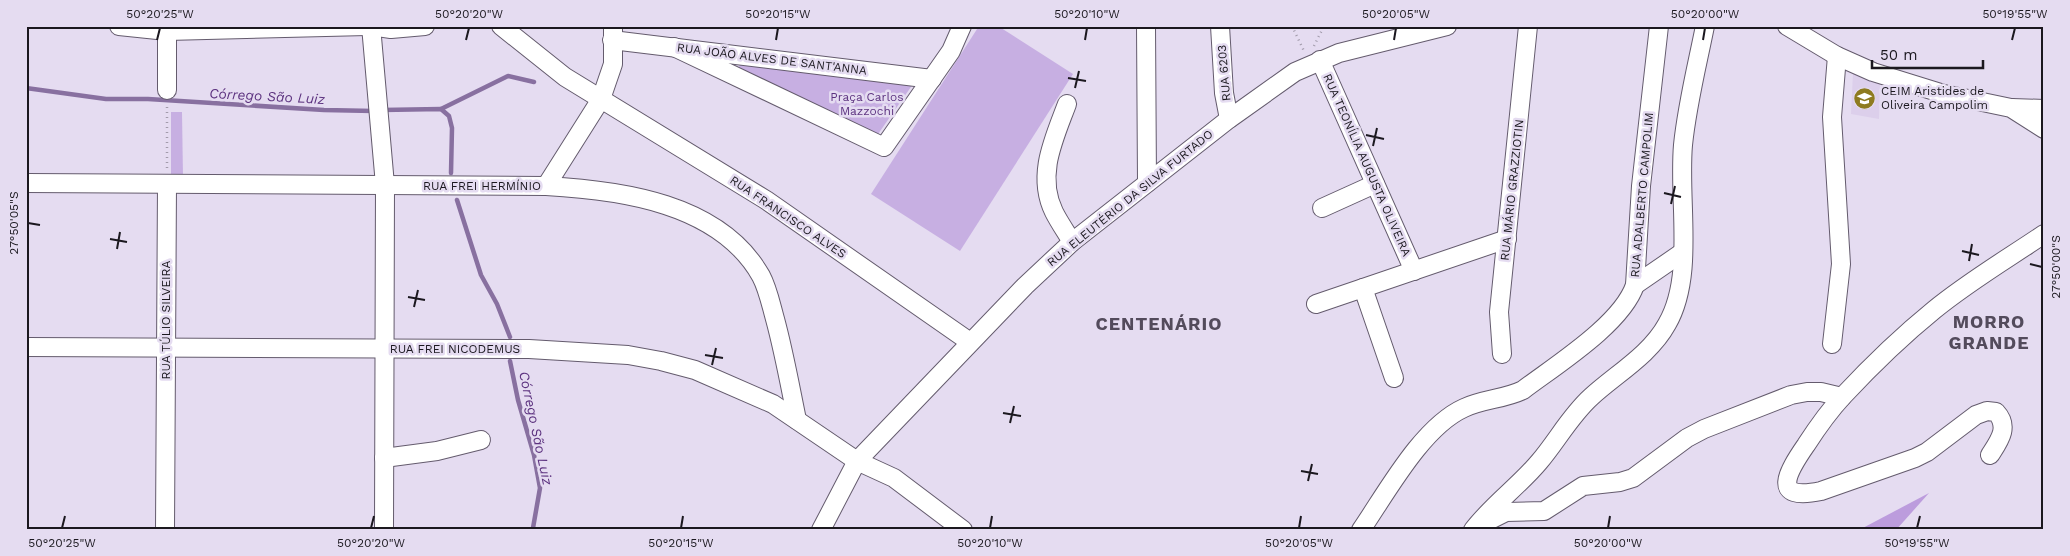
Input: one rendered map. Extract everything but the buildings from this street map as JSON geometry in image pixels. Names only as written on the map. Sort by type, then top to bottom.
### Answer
[{"type":"street","points":[[118,26],[168,32],[370,26],[391,29],[425,26]]},
{"type":"street","points":[[370,26],[379,103],[385,185],[384,530]]},
{"type":"street","name":"RUA FRANCISCO ALVES","points":[[500,26],[554,69],[766,200],[970,342]]},
{"type":"street","points":[[674,47],[884,147],[951,50],[962,26]]},
{"type":"street","points":[[1146,26],[1147,183]]},
{"type":"street","name":"RUA 6203","points":[[1220,26],[1224,94],[1229,120]]},
{"type":"street","name":"RUA ELEUTÉRIO DA SILVA FURTADO","points":[[821,530],[857,461],[970,342],[1045,266],[1072,242],[1315,56],[1339,53],[1447,26]]},
{"type":"street","name":"RUA MÁRIO GRAZZIOTIN","points":[[1502,354],[1499,312],[1528,26]]},
{"type":"street","name":"RUA ADALBERTO CAMPOLIM","points":[[1362,530],[1414,454],[1434,429],[1450,415],[1466,407],[1513,395],[1523,390],[1611,321],[1624,308],[1631,296],[1634,285],[1641,186],[1659,26]]},
{"type":"street","points":[[1474,529],[1538,463],[1578,410],[1656,340],[1676,306],[1681,286],[1683,252],[1681,190],[1683,144],[1705,26]]},
{"type":"street","points":[[1787,26],[1837,56],[1873,72],[1908,84],[1944,94],[2011,108],[2044,108]]},
{"type":"street","points":[[167,90],[168,32]]},
{"type":"street","points":[[546,186],[601,99],[613,64],[612,33]]},
{"type":"street","name":"RUA JOÃO ALVES DE SANT'ANNA","points":[[612,33],[674,47],[932,79]]},
{"type":"street","name":"RUA TEONÍLIA AUGUSTA OLIVEIRA","points":[[1315,56],[1414,271]]},
{"type":"street","points":[[1832,344],[1842,264],[1832,126],[1837,56]]},
{"type":"street","points":[[1066,104],[1049,154],[1046,182],[1054,211],[1072,242]]},
{"type":"street","points":[[2011,108],[2044,129]]},
{"type":"street","name":"RUA FREI HERMÍNIO","points":[[26,183],[546,186],[607,191],[659,202],[684,210],[716,229],[737,246],[749,259],[761,277],[770,300],[788,371],[797,420]]},
{"type":"street","name":"RUA TÚLIO SILVEIRA","points":[[165,530],[167,184]]},
{"type":"street","points":[[1322,208],[1375,184]]},
{"type":"street","points":[[1990,455],[2004,430],[2003,419],[1996,412],[1987,411],[1976,415],[1927,452],[1902,464],[1822,492],[1798,494],[1792,491],[1787,483],[1788,474],[1794,462],[1814,433],[1842,397],[1891,349],[1936,309],[2044,234]]},
{"type":"street","points":[[1316,304],[1507,239]]},
{"type":"street","points":[[1634,285],[1683,252]]},
{"type":"street","points":[[1363,288],[1394,378]]},
{"type":"street","name":"RUA FREI NICODEMUS","points":[[26,347],[564,351],[628,355],[661,361],[695,370],[773,404],[857,461],[894,478],[963,530]]},
{"type":"street","points":[[1474,529],[1506,512],[1544,511],[1583,486],[1620,482],[1633,478],[1687,438],[1704,429],[1791,396],[1807,392],[1821,392],[1842,397]]},
{"type":"street","points":[[384,458],[420,454],[481,440]]},
{"type":"path","points":[[1292,26],[1304,51],[1315,56]]},
{"type":"path","points":[[167,110],[167,184]]},
{"type":"shaded area","name":"CEIM Aristides de Oliveira Campolim","points":[[1853,73],[1880,82],[1879,119],[1851,114]]},
{"type":"shaded area","points":[[1929,493],[1896,530],[1859,530]]},
{"type":"green space","points":[[979,26],[998,26],[1073,74],[960,251],[871,194]]},
{"type":"green space","name":"Praça Carlos Mazzochi","points":[[741,63],[913,84],[876,137],[738,68]]},
{"type":"green space","points":[[171,112],[182,112],[183,178],[171,178]]},
{"type":"waterway","points":[[441,109],[508,76],[534,82]]},
{"type":"waterway","name":"Córrego São Luiz","points":[[26,88],[106,99],[148,99],[324,110],[374,111]]},
{"type":"waterway","name":"Córrego São Luiz","points":[[382,110],[441,109],[449,116],[452,128],[451,173]]},
{"type":"waterway","name":"Córrego São Luiz","points":[[457,200],[481,275],[497,304],[510,337]]},
{"type":"waterway","name":"Córrego São Luiz","points":[[510,361],[518,400],[534,455],[540,488],[533,528]]},
{"type":"place","name":"CEIM Aristides de Oliveira Campolim","points":[[1865,98]]},
{"type":"district","name":"CENTENÁRIO","points":[[1159,324]]},
{"type":"district","name":"MORRO GRANDE","points":[[1989,332]]}]
